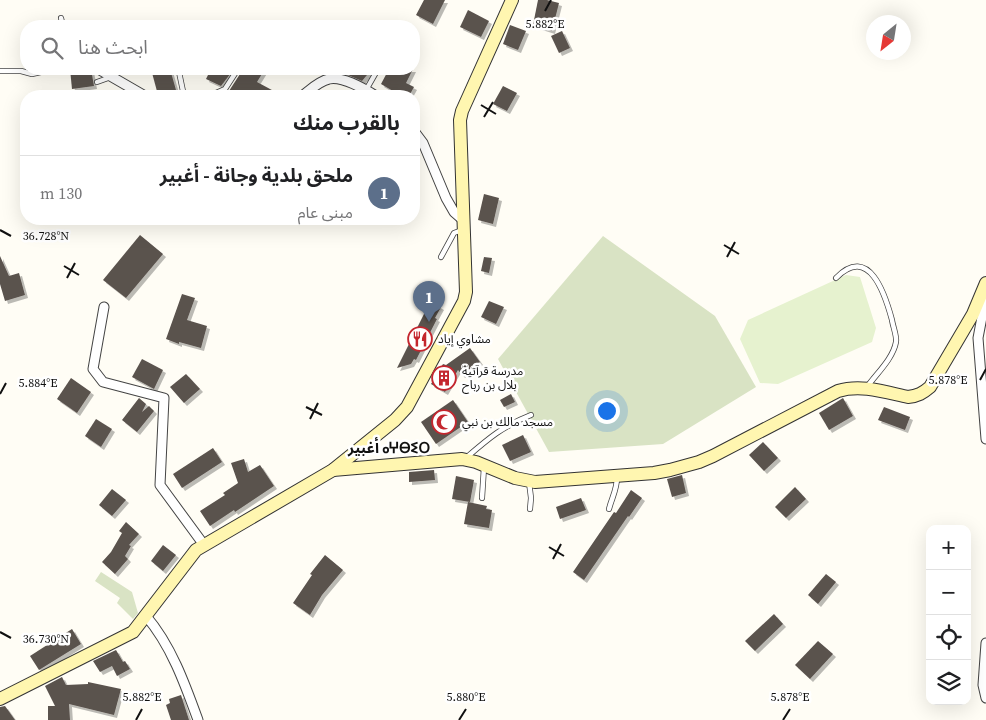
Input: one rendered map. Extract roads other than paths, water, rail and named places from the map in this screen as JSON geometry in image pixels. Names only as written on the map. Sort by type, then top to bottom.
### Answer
[{"type":"street","points":[[0,699],[134,632],[196,550],[333,470],[395,420],[406,407],[460,310],[466,292],[460,120],[466,102],[512,0]]},
{"type":"street","points":[[108,75],[134,90]]},
{"type":"street","points":[[310,90],[322,81],[338,79],[366,90]]},
{"type":"street","points":[[420,138],[424,143],[446,198],[463,224]]},
{"type":"street","points":[[333,470],[464,459],[515,478],[528,481],[545,481],[654,473],[699,462],[838,391],[866,388],[908,397],[924,392],[930,386],[972,314],[986,283]]},
{"type":"street","points":[[986,296],[978,338],[986,439]]},
{"type":"street","points":[[104,307],[93,369],[103,382],[164,398],[160,485],[204,545]]},
{"type":"street","points":[[146,616],[159,632],[187,689],[198,720]]},
{"type":"street","points":[[986,643],[983,685],[986,698]]},
{"type":"lane","points":[[0,71],[20,71]]},
{"type":"lane","points":[[179,75],[181,90]]},
{"type":"lane","points":[[223,90],[234,75]]},
{"type":"lane","points":[[366,90],[375,75]]},
{"type":"lane","points":[[97,82],[111,77]]},
{"type":"lane","points":[[441,256],[454,234],[463,224]]},
{"type":"lane","points":[[836,278],[853,266],[872,273],[881,287],[888,307],[896,340],[893,352],[866,388]]},
{"type":"lane","points":[[464,459],[510,423],[531,415]]},
{"type":"lane","points":[[482,498],[484,465]]},
{"type":"lane","points":[[609,510],[611,499],[617,489],[617,476]]},
{"type":"lane","points":[[528,481],[531,498],[530,508]]},
{"type":"place","name":"ملحق بلدية وجانة - أغبير","points":[[429,322]]},
{"type":"place","name":"مشاوي إياد","points":[[420,339]]},
{"type":"place","name":"مدرسة قرآتية بلال بن رباح","points":[[444,378]]},
{"type":"place","name":"مسجد مالك بن نبي","points":[[444,422]]},
{"type":"district","name":"أغبير ⴰⵖⴱⵉⵔ","points":[[389,447]]}]
